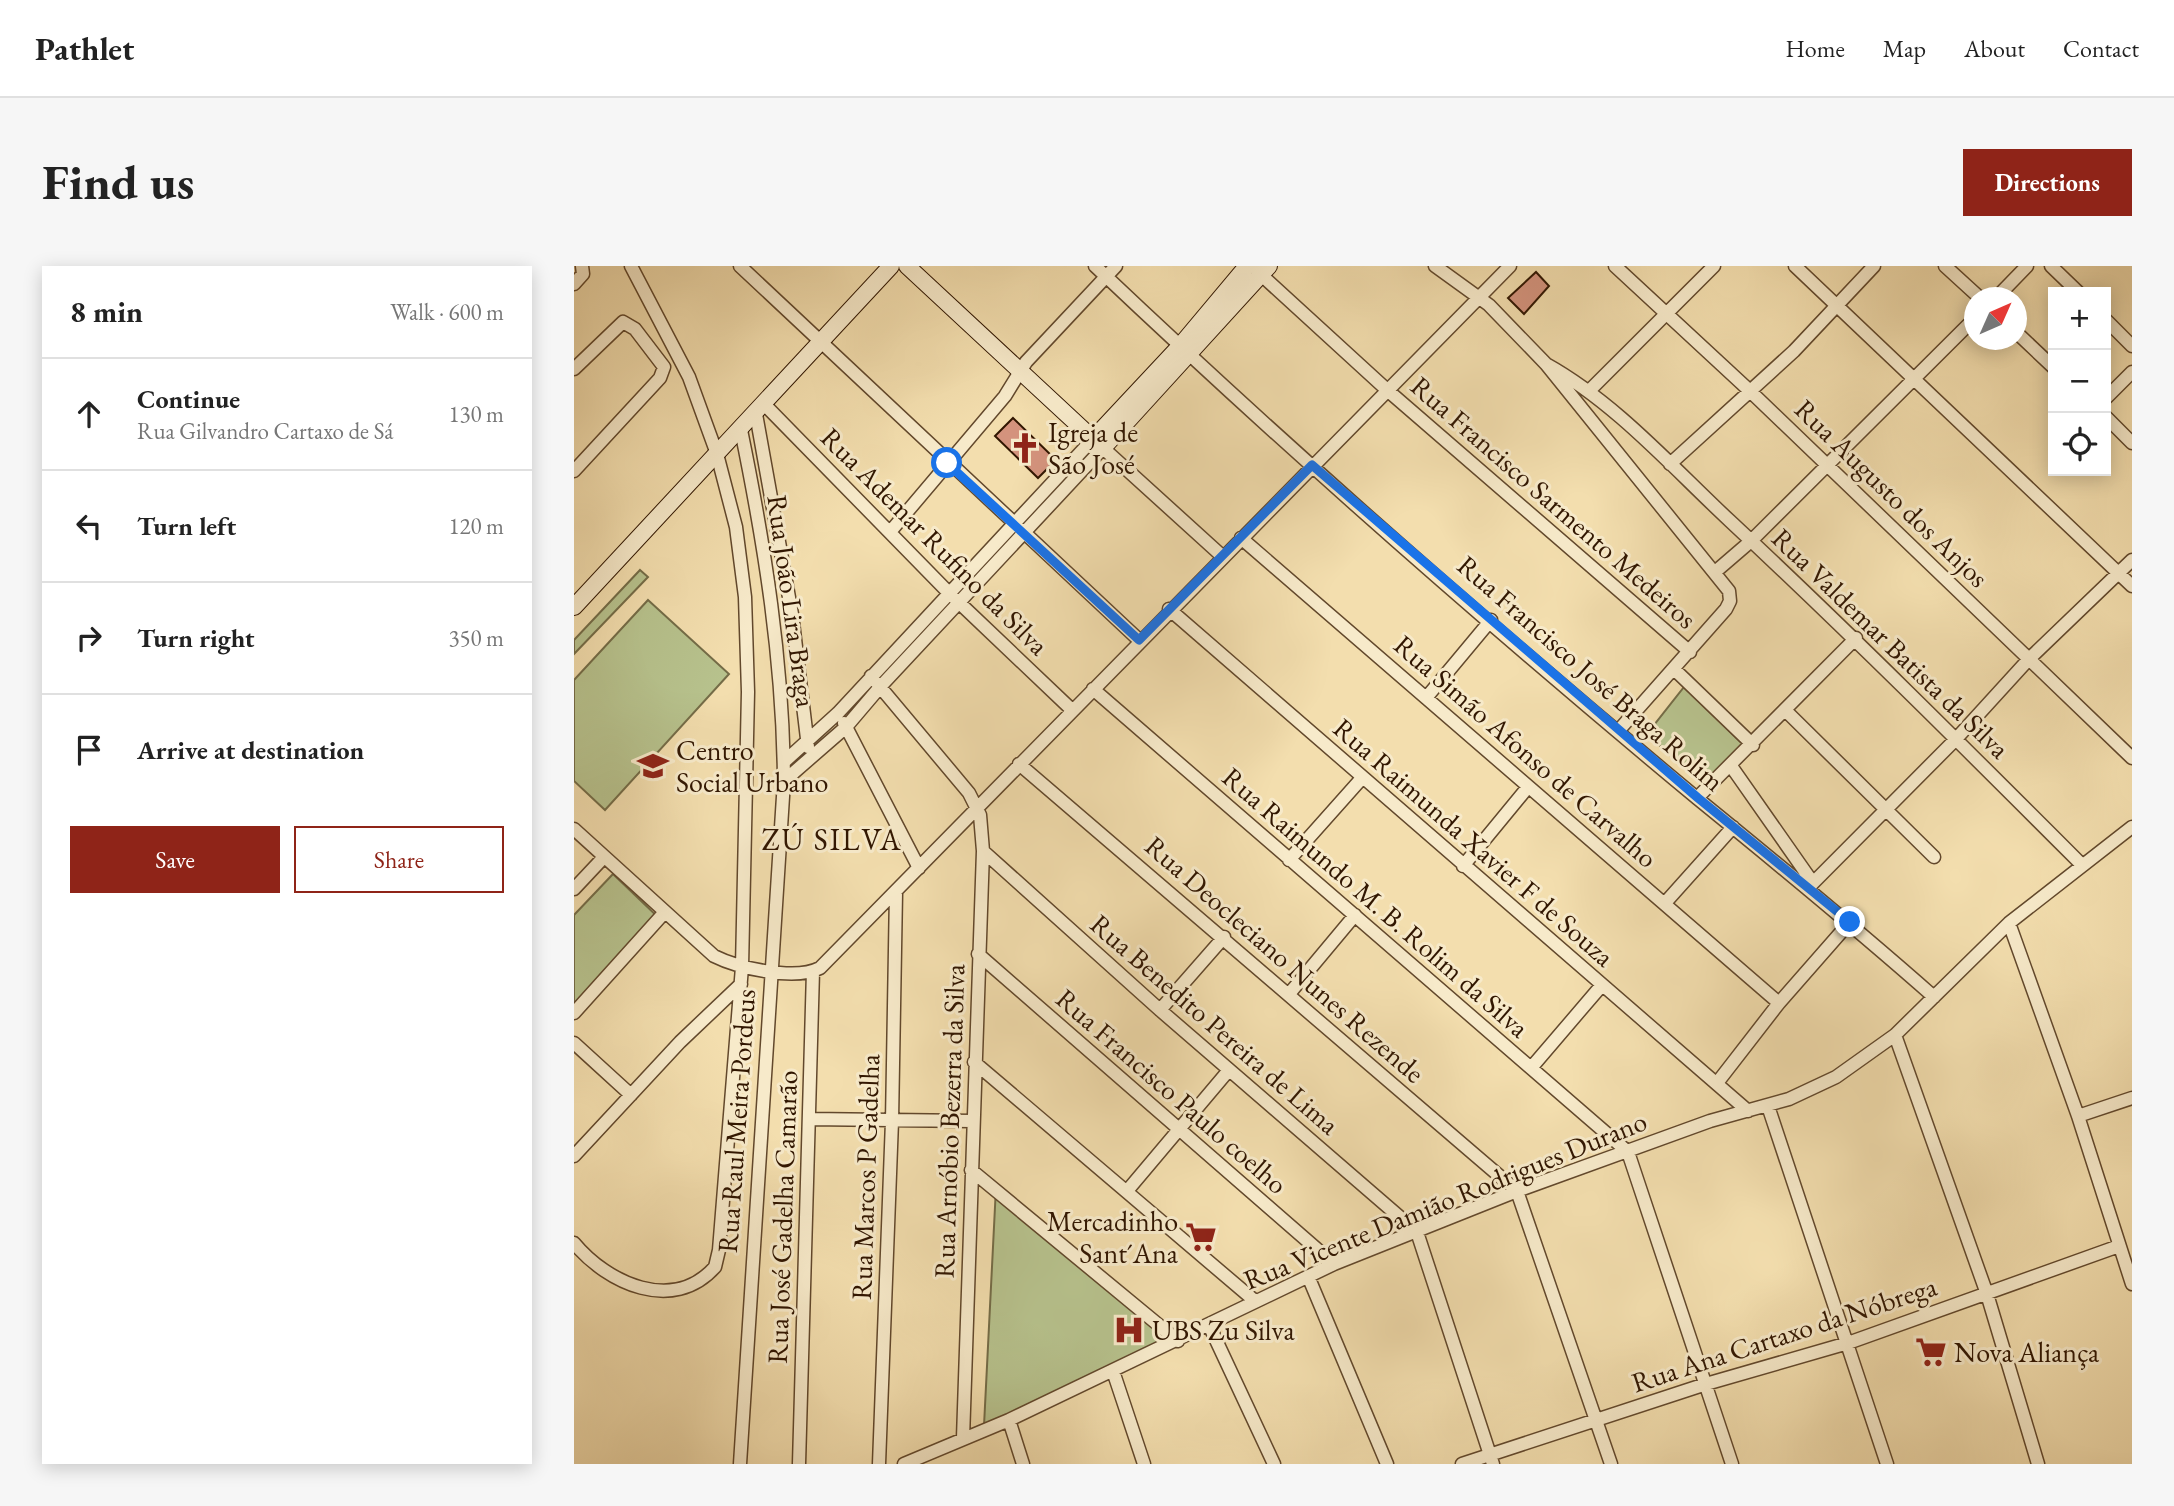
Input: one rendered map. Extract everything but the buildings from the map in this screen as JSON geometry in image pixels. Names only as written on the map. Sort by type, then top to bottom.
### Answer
[{"type":"street","points":[[574,1243],[611,1277],[648,1290],[688,1284],[715,1267],[719,1250],[742,967],[748,692],[745,597],[736,527],[717,454],[689,377],[631,266]]},
{"type":"street","points":[[740,266],[947,463],[1139,640]]},
{"type":"street","points":[[574,607],[761,409],[891,266]]},
{"type":"street","points":[[907,266],[1020,373],[1222,556]]},
{"type":"street","name":"Rua Francisco José Braga Rolim","points":[[1095,266],[1312,465],[1698,798],[1811,886],[1934,997]]},
{"type":"street","points":[[890,532],[1020,373],[1026,362],[1115,266]]},
{"type":"street","points":[[1435,266],[1502,317],[1546,364],[1729,591],[1730,601],[1690,652],[1619,730]]},
{"type":"street","points":[[574,829],[704,949],[742,967],[813,971],[826,964],[1169,609],[1510,266]]},
{"type":"street","name":"Rua Augusto dos Anjos","points":[[1615,266],[1828,465],[2132,758]]},
{"type":"street","points":[[1590,391],[1714,266]]},
{"type":"street","points":[[1795,266],[2132,586]]},
{"type":"street","points":[[1670,464],[1751,392],[1874,266]]},
{"type":"street","points":[[1945,266],[1968,287]]},
{"type":"street","points":[[2007,287],[2027,266]]},
{"type":"street","points":[[2051,266],[2073,287]]},
{"type":"street","points":[[784,781],[846,727],[876,681],[949,593],[1098,443],[1257,268]]},
{"type":"street","name":"Rua Francisco Sarmento Medeiros","points":[[1257,268],[1386,389],[1690,652]]},
{"type":"street","points":[[574,284],[583,269]]},
{"type":"street","points":[[574,369],[618,325],[626,322],[662,364],[663,372],[574,471]]},
{"type":"street","points":[[2111,325],[2132,346]]},
{"type":"street","points":[[1546,364],[1590,391],[1751,541],[1964,329]]},
{"type":"street","points":[[2027,342],[2048,362]]},
{"type":"street","points":[[2111,393],[2132,372]]},
{"type":"street","points":[[761,409],[792,614],[807,743],[812,757]]},
{"type":"street","name":"Rua Ademar Rufino da Silva","points":[[761,409],[1072,710]]},
{"type":"street","points":[[2111,422],[2132,443]]},
{"type":"street","name":"Rua João Lira Braga","points":[[737,434],[774,607],[782,688],[784,781]]},
{"type":"street","points":[[784,762],[960,603],[1025,533],[1098,443]]},
{"type":"street","name":"Rua Simão Afonso de Carvalho","points":[[1241,538],[1779,1003]]},
{"type":"street","name":"Rua Valdemar Batista da Silva","points":[[1715,572],[1751,541],[1856,638],[2082,865]]},
{"type":"street","points":[[1731,766],[1811,886],[1956,739],[2028,660],[2132,560]]},
{"type":"street","name":"Rua Raimunda Xavier F de Souza","points":[[1169,609],[1748,1111]]},
{"type":"street","points":[[1426,698],[1491,620]]},
{"type":"street","points":[[1698,798],[1856,638]]},
{"type":"street","name":"Rua Francisco José Braga Rolim","points":[[1675,670],[1753,745]]},
{"type":"street","points":[[876,681],[978,806]]},
{"type":"street","name":"Rua Raimundo M. B. Rolim da Silva","points":[[1093,689],[1628,1152]]},
{"type":"street","points":[[1786,711],[1887,807],[1934,857]]},
{"type":"street","points":[[838,713],[919,869]]},
{"type":"street","name":"Rua Deocleciano Nunes Rezende","points":[[1019,764],[1224,937],[1517,1191]]},
{"type":"street","points":[[1289,860],[1362,778]]},
{"type":"street","name":"Rua Raul Meira Pordeus","points":[[740,1464],[784,781]]},
{"type":"street","points":[[1463,866],[1528,787]]},
{"type":"street","name":"Rua Arnóbio Bezerra da Silva","points":[[963,1437],[983,851],[978,806]]},
{"type":"street","points":[[1665,903],[1733,827]]},
{"type":"street","name":"Rua Vicente Damião Rodrigues Durano","points":[[904,1464],[1009,1420],[1334,1264],[1517,1191],[1811,1090],[1857,1065],[1895,1035],[2009,923],[2132,827]]},
{"type":"street","name":"Rua Benedito Pereira de Lima","points":[[983,851],[1160,1010],[1417,1232]]},
{"type":"street","points":[[574,889],[604,856]]},
{"type":"street","name":"Rua Marcos P Gadelha","points":[[879,1464],[892,1121],[896,892]]},
{"type":"street","points":[[574,1013],[664,913]]},
{"type":"street","points":[[1289,994],[1355,915]]},
{"type":"street","points":[[1717,1083],[1779,1003],[1850,922]]},
{"type":"street","points":[[2009,923],[2078,1116],[2132,1284]]},
{"type":"street","points":[[1160,1010],[1224,937]]},
{"type":"street","name":"Rua Francisco Paulo coelho","points":[[978,954],[1334,1264]]},
{"type":"street","name":"Rua José Gadelha Camarão","points":[[799,1464],[813,971]]},
{"type":"street","points":[[574,1156],[686,1035],[741,984]]},
{"type":"street","points":[[1531,1068],[1602,985]]},
{"type":"street","points":[[1895,1035],[1987,1294],[2038,1464]]},
{"type":"street","points":[[574,1043],[631,1095]]},
{"type":"street","points":[[974,1062],[1255,1301]]},
{"type":"street","points":[[1127,1191],[1229,1070]]},
{"type":"street","points":[[2078,1116],[2132,1098]]},
{"type":"street","points":[[1768,1106],[1887,1464]]},
{"type":"street","points":[[809,1119],[972,1121]]},
{"type":"street","points":[[1628,1152],[1732,1464]]},
{"type":"street","points":[[971,1170],[1178,1341]]},
{"type":"street","points":[[1517,1191],[1611,1464]]},
{"type":"street","points":[[1417,1232],[1491,1460]]},
{"type":"street","name":"Rua Ana Cartaxo da Nóbrega","points":[[1462,1464],[1491,1460],[1596,1420],[1706,1384],[1847,1343],[2119,1245]]},
{"type":"street","points":[[1308,1276],[1387,1464]]},
{"type":"street","points":[[1209,1325],[1274,1464]]},
{"type":"street","points":[[1113,1371],[1144,1464]]},
{"type":"street","points":[[1009,1420],[1023,1464]]},
{"type":"green space","points":[[640,570],[648,577],[574,654],[574,640]]},
{"type":"green space","points":[[648,600],[729,674],[605,810],[574,781],[574,680]]},
{"type":"green space","points":[[1684,687],[1748,749],[1706,788],[1647,734]]},
{"type":"green space","points":[[613,874],[661,920],[574,1012],[574,915]]},
{"type":"green space","points":[[996,1187],[1176,1340],[984,1426]]},
{"type":"place","name":"Igreja de São José","points":[[1025,448]]},
{"type":"place","name":"Centro Social Urbano","points":[[653,766]]},
{"type":"place","name":"Mercadinho Sant´Ana","points":[[1201,1237]]},
{"type":"place","name":"UBS Zu Silva","points":[[1129,1330]]},
{"type":"place","name":"Nova Aliança","points":[[1931,1352]]},
{"type":"district","name":"ZÚ SILVA","points":[[832,839]]},
{"type":"route","points":[[947,463],[1139,640],[1312,465],[1698,798],[1850,922]]}]
